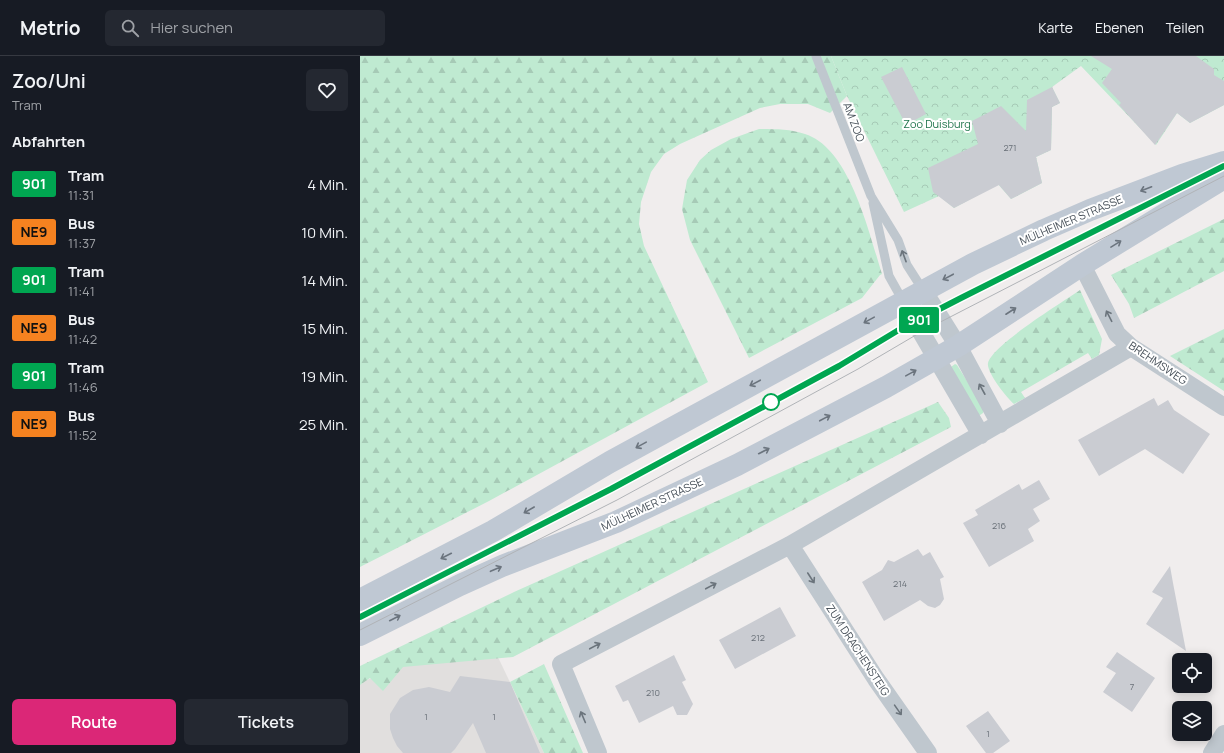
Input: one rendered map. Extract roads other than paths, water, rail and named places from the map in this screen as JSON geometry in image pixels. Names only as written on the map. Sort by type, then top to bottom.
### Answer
[{"type":"main road","name":"MÜLHEIMER STRASSE","points":[[360,600],[493,531],[610,462],[973,264],[1090,210],[1182,174],[1224,162]]},
{"type":"main road","name":"MÜLHEIMER STRASSE","points":[[360,635],[460,585],[502,566],[616,522],[737,465],[886,387],[958,346],[1082,265],[1224,178]]},
{"type":"street","name":"BREHMSWEG","points":[[1082,265],[1117,334],[1131,348],[1224,407]]},
{"type":"street","points":[[923,290],[958,346],[1000,424]]},
{"type":"street","points":[[903,301],[981,435]]},
{"type":"street","points":[[598,753],[561,664],[790,545],[1131,348]]},
{"type":"street","name":"ZUM DRACHENSTEIG","points":[[790,545],[876,680],[928,753]]},
{"type":"street","points":[[1212,753],[1224,734]]},
{"type":"lane","name":"AM ZOO","points":[[816,56],[871,196],[898,240],[907,265],[923,290]]},
{"type":"lane","name":"AM ZOO","points":[[871,196],[881,247],[889,276],[903,301]]},
{"type":"tram line","points":[[360,617],[611,489],[839,366],[897,331],[1224,166]]},
{"type":"tram line","name":"901","points":[[360,617],[611,489],[839,366],[897,331],[1224,166]]},
{"type":"tram line","points":[[360,630],[617,500],[858,369],[921,332],[1224,176]]},
{"type":"park label","name":"Zoo Duisburg","points":[[937,124]]}]
